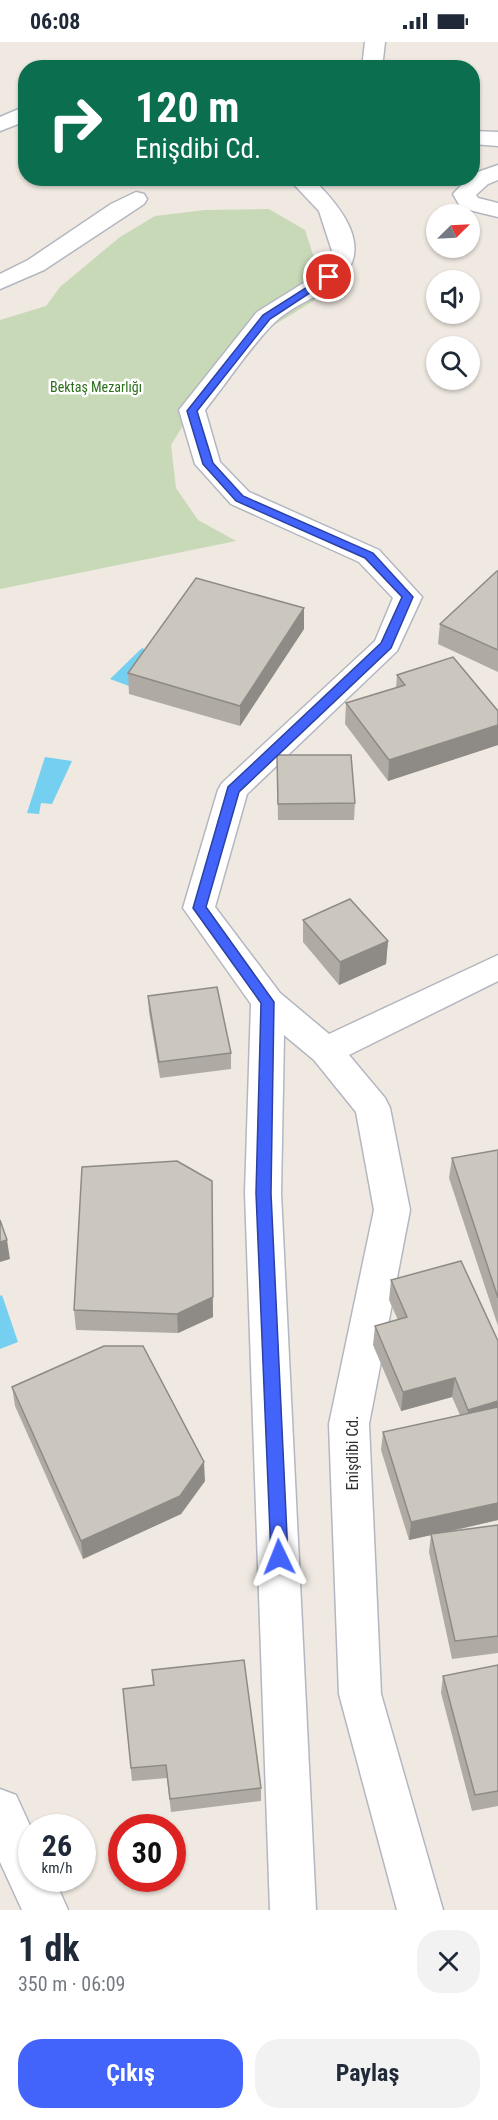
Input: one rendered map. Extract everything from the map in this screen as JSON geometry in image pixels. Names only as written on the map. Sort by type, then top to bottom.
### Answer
[{"type":"street","points":[[373,60],[375,42]]},
{"type":"street","points":[[0,125],[18,116]]},
{"type":"street","points":[[480,138],[498,139]]},
{"type":"street","points":[[480,179],[498,172]]},
{"type":"street","name":"Enişdibi Cd.","points":[[307,186],[329,208],[338,228],[344,251],[341,262],[329,277],[266,317],[192,411],[208,464],[240,498],[369,556],[408,597],[387,645],[233,790],[199,908],[267,1002],[326,1052],[373,1108],[392,1210],[349,1424],[360,1694],[420,1910]]},
{"type":"street","points":[[473,186],[464,194],[470,203],[498,210]]},
{"type":"street","points":[[0,282],[26,272],[113,212],[136,199]]},
{"type":"street","points":[[326,1052],[498,967]]},
{"type":"street","points":[[267,1002],[263,1193],[293,1910]]},
{"type":"street","points":[[0,1811],[45,1910]]},
{"type":"green space","name":"Bektaş Mezarlığı","points":[[269,209],[305,230],[320,276],[315,300],[245,343],[220,366],[171,445],[176,488],[198,520],[236,541],[0,589],[0,320],[46,306],[60,287],[120,237],[155,216],[205,210]]},
{"type":"water","points":[[142,648],[158,656],[129,686],[110,679]]},
{"type":"water","points":[[45,757],[72,761],[52,804],[41,803],[39,814],[27,813]]},
{"type":"water","points":[[2,1295],[18,1342],[0,1349],[0,1296]]},
{"type":"building","points":[[498,571],[498,650],[440,624]]},
{"type":"building","points":[[196,578],[304,608],[240,706],[128,673]]},
{"type":"building","points":[[453,657],[498,711],[498,725],[389,760],[346,703],[405,685],[397,675]]},
{"type":"building","points":[[277,755],[351,755],[355,803],[278,804]]},
{"type":"building","points":[[350,899],[388,941],[340,962],[303,920]]},
{"type":"building","points":[[217,987],[231,1053],[159,1062],[148,996]]},
{"type":"building","points":[[498,1150],[498,1298],[452,1158]]},
{"type":"building","points":[[177,1161],[212,1181],[213,1297],[177,1314],[74,1310],[82,1167]]},
{"type":"building","points":[[0,1220],[7,1240],[0,1242]]},
{"type":"building","points":[[461,1261],[498,1341],[498,1401],[468,1410],[455,1378],[403,1392],[375,1326],[407,1317],[391,1280]]},
{"type":"building","points":[[104,1346],[143,1346],[204,1462],[180,1496],[81,1541],[12,1387]]},
{"type":"building","points":[[498,1407],[498,1503],[411,1522],[383,1432]]},
{"type":"building","points":[[498,1525],[498,1636],[455,1641],[431,1534]]},
{"type":"building","points":[[244,1660],[261,1788],[170,1799],[166,1765],[131,1768],[123,1689],[154,1685],[152,1670]]},
{"type":"building","points":[[498,1665],[498,1791],[475,1795],[443,1676]]},
{"type":"route","points":[[279,1557],[263,1193],[267,1002],[199,908],[233,790],[387,645],[408,597],[369,556],[240,498],[208,464],[192,411],[266,317],[329,277]]}]
